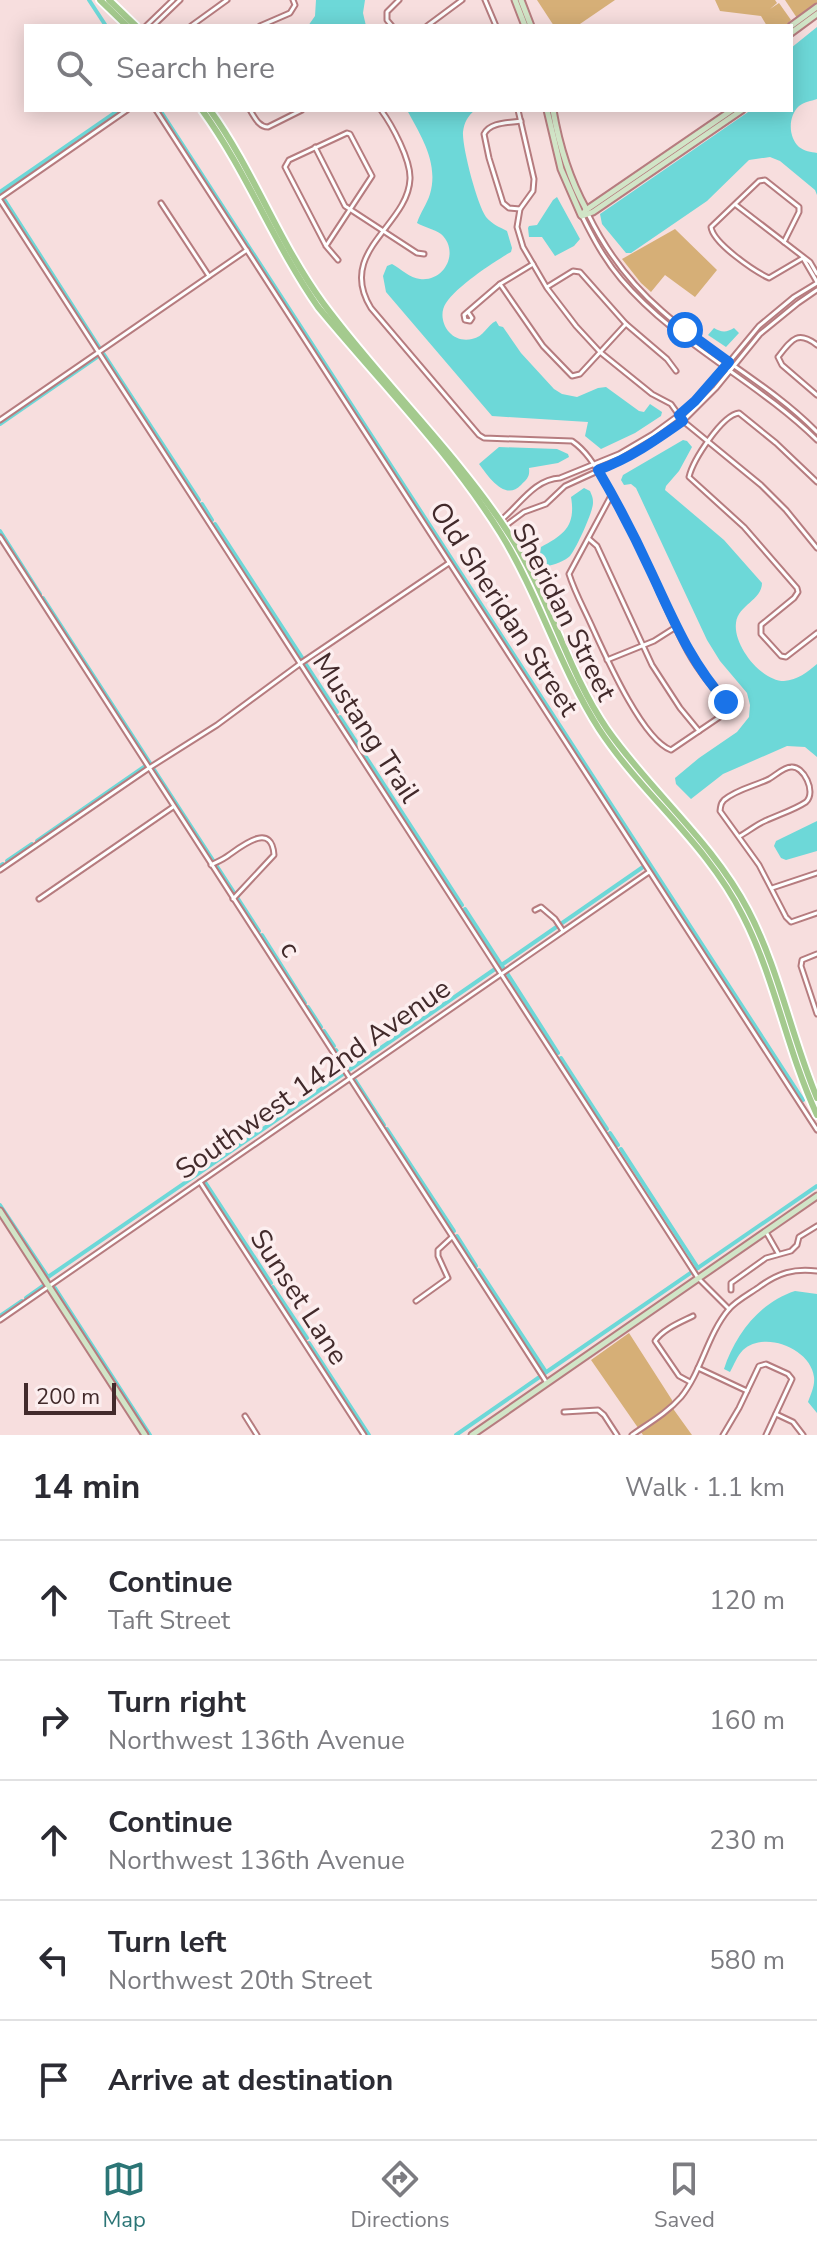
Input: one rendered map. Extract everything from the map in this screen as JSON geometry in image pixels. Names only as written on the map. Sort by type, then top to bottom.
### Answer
[{"type":"main road","points":[[100,0],[125,24]]},
{"type":"main road","points":[[109,0],[134,24]]},
{"type":"main road","name":"Sheridan Street","points":[[203,112],[235,161],[287,259],[318,307],[499,525]]},
{"type":"main road","name":"Sheridan Street","points":[[211,112],[241,158],[294,258],[324,304],[465,472],[532,576],[585,690],[606,727],[701,840],[738,892],[771,963],[817,1098]]},
{"type":"main road","name":"Sheridan Street","points":[[814,1090],[817,1115]]},
{"type":"street","points":[[148,24],[173,0]]},
{"type":"street","points":[[155,24],[180,0]]},
{"type":"street","points":[[194,24],[227,0]]},
{"type":"street","points":[[264,24],[293,10],[293,0]]},
{"type":"street","points":[[430,24],[462,0]]},
{"type":"street","points":[[485,0],[495,24]]},
{"type":"street","points":[[515,0],[524,24]]},
{"type":"street","points":[[521,0],[530,24]]},
{"type":"street","points":[[391,24],[387,12],[398,1]]},
{"type":"street","points":[[793,25],[817,7]]},
{"type":"street","points":[[793,32],[817,14]]},
{"type":"street","points":[[0,199],[124,112]]},
{"type":"street","name":"Old Sheridan Street","points":[[157,112],[817,1130]]},
{"type":"street","points":[[252,112],[264,127],[298,112]]},
{"type":"street","points":[[382,112],[408,162],[410,180],[402,202],[364,260],[362,289],[371,308],[479,435],[484,438],[572,441],[582,448],[598,470],[612,494],[641,550],[690,655],[728,708],[724,714],[671,750],[663,746],[641,720],[621,690],[569,574],[612,494]]},
{"type":"street","points":[[519,112],[534,179],[533,191],[520,209],[517,227],[519,237],[547,288],[600,352],[652,394],[671,404],[683,421],[761,485],[817,548]]},
{"type":"street","points":[[548,112],[575,189],[607,261],[623,281],[681,335],[727,364]]},
{"type":"street","points":[[552,124],[553,112]]},
{"type":"street","points":[[704,133],[730,112]]},
{"type":"street","points":[[585,213],[739,112]]},
{"type":"street","points":[[520,209],[509,208],[503,203],[489,158],[485,130],[491,126],[521,121]]},
{"type":"street","points":[[326,246],[372,176],[347,133],[286,164],[286,171],[326,246],[338,260]]},
{"type":"street","points":[[315,147],[345,206],[417,253],[424,254]]},
{"type":"street","points":[[784,242],[799,207],[762,179],[711,230],[716,239],[769,278],[803,258]]},
{"type":"street","name":"Mustang Trail","points":[[0,199],[698,1278],[729,1309]]},
{"type":"street","points":[[161,203],[209,276]]},
{"type":"street","points":[[736,205],[810,262],[817,274]]},
{"type":"street","points":[[585,213],[648,303],[795,419],[817,440]]},
{"type":"street","points":[[0,420],[247,250]]},
{"type":"street","points":[[607,261],[613,257]]},
{"type":"street","points":[[499,525],[539,483],[631,447],[695,401],[755,330],[794,297],[817,283],[803,258]]},
{"type":"street","points":[[468,312],[500,284],[533,264]]},
{"type":"street","points":[[547,288],[577,271],[585,275],[626,324],[667,359],[676,371]]},
{"type":"street","points":[[500,284],[521,318],[572,376],[578,376],[626,324]]},
{"type":"street","points":[[499,525],[546,504],[565,486],[622,460],[683,421],[716,388],[760,334],[817,290]]},
{"type":"street","points":[[681,335],[685,330]]},
{"type":"street","points":[[817,345],[802,336],[780,353],[779,362],[817,395]]},
{"type":"street","points":[[732,368],[798,413],[817,432]]},
{"type":"street","points":[[817,482],[739,413],[735,413],[708,442],[689,477],[744,527],[798,592],[761,625],[761,634],[781,656],[786,657],[817,633]]},
{"type":"street","points":[[555,478],[565,486]]},
{"type":"street","points":[[524,500],[527,511]]},
{"type":"street","name":"c","points":[[0,537],[173,807],[214,863],[547,1383]]},
{"type":"street","points":[[589,539],[597,546],[663,684],[699,731]]},
{"type":"street","points":[[0,870],[217,725],[301,663],[450,562]]},
{"type":"street","points":[[607,660],[654,641],[676,627]]},
{"type":"street","points":[[740,836],[763,821],[794,810],[811,799],[813,787],[795,767],[789,767],[723,800],[720,811],[740,836],[786,917],[791,922],[817,913]]},
{"type":"street","points":[[39,899],[173,807]]},
{"type":"street","points":[[214,863],[262,837],[269,840],[274,848],[274,855],[268,863],[235,897]]},
{"type":"street","name":"Southwest 142nd Avenue","points":[[0,1320],[650,871]]},
{"type":"street","points":[[772,888],[817,873]]},
{"type":"street","points":[[535,910],[541,907],[563,931]]},
{"type":"street","points":[[817,954],[802,960],[801,966],[817,1014]]},
{"type":"street","name":"Sunset Lane","points":[[200,1182],[364,1435]]},
{"type":"street","points":[[472,1435],[817,1196]]},
{"type":"street","points":[[0,1211],[145,1435]]},
{"type":"street","points":[[731,1290],[731,1283],[736,1278],[766,1258],[791,1251],[799,1237],[817,1226]]},
{"type":"street","points":[[766,1232],[778,1253]]},
{"type":"street","points":[[416,1301],[448,1278],[438,1250],[452,1237]]},
{"type":"street","points":[[632,1435],[672,1407],[690,1382],[716,1328],[729,1309],[779,1273],[805,1269],[817,1271]]},
{"type":"street","points":[[690,1382],[679,1376],[655,1341],[657,1336],[693,1316]]},
{"type":"street","points":[[723,1435],[759,1366],[763,1364],[791,1376],[791,1383],[766,1435]]},
{"type":"street","points":[[698,1368],[747,1391]]},
{"type":"street","points":[[564,1412],[598,1410],[617,1435]]},
{"type":"street","points":[[776,1414],[793,1422],[803,1435]]},
{"type":"street","points":[[245,1416],[257,1435]]},
{"type":"shaded area","points":[[537,0],[615,0],[580,24],[553,24]]},
{"type":"shaded area","points":[[715,0],[775,0],[777,3],[770,9],[779,3],[791,20],[787,24],[766,24],[761,16],[720,11]]},
{"type":"shaded area","points":[[785,0],[817,0],[817,4],[797,18]]},
{"type":"shaded area","points":[[675,229],[717,270],[695,297],[665,275],[651,292],[622,259]]},
{"type":"shaded area","points":[[629,1333],[692,1435],[643,1435],[591,1360]]},
{"type":"water","points":[[316,0],[365,0],[366,24],[309,24],[315,16]]},
{"type":"water","points":[[817,27],[817,99],[795,110],[791,126],[795,143],[817,153],[817,195],[780,161],[770,157],[749,160],[707,201],[631,253],[626,253],[602,224],[600,214],[748,112],[793,112],[793,46]]},
{"type":"water","points":[[408,112],[473,112],[463,132],[478,200],[486,217],[507,231],[512,248],[511,252],[451,296],[443,310],[449,332],[460,339],[472,339],[496,321],[521,353],[562,394],[577,397],[606,387],[639,411],[644,412],[650,404],[662,412],[661,416],[601,449],[585,436],[588,422],[492,416],[386,292],[383,276],[387,266],[392,264],[413,277],[429,279],[443,271],[449,256],[447,241],[441,234],[417,223],[432,183],[430,161]]},
{"type":"water","points":[[557,197],[580,239],[574,246],[555,256],[542,237],[529,237],[528,228],[537,225]]},
{"type":"water","points":[[714,328],[728,331],[734,328],[739,333],[726,347],[708,335]]},
{"type":"water","points":[[683,440],[692,447],[665,490],[724,540],[762,583],[758,594],[741,612],[736,623],[736,632],[744,651],[766,675],[784,681],[806,673],[817,664],[817,757],[805,747],[787,746],[723,774],[691,799],[676,784],[675,778],[737,732],[749,717],[750,705],[747,693],[707,640],[636,488],[631,484],[624,485],[621,480],[623,475]]},
{"type":"water","points":[[499,447],[557,449],[569,457],[558,463],[529,468],[525,481],[509,491],[497,485],[479,464]]},
{"type":"water","points":[[584,488],[590,491],[593,503],[580,539],[568,558],[547,566],[540,554],[541,547],[562,534],[572,515],[571,497]]},
{"type":"water","points":[[817,821],[817,851],[786,860],[781,858],[774,846],[776,841]]},
{"type":"water","points":[[795,1291],[817,1294],[817,1413],[808,1402],[814,1384],[811,1367],[805,1358],[786,1346],[774,1342],[752,1344],[741,1352],[730,1372],[724,1369],[750,1321],[771,1303]]},
{"type":"waterway","points":[[89,0],[105,24]]},
{"type":"waterway","points":[[0,192],[116,112]]},
{"type":"waterway","points":[[161,112],[803,1100]]},
{"type":"waterway","points":[[4,199],[99,347]]},
{"type":"waterway","points":[[103,353],[199,500]]},
{"type":"waterway","points":[[0,424],[97,357]]},
{"type":"waterway","points":[[202,504],[212,520]]},
{"type":"waterway","points":[[215,524],[303,659]]},
{"type":"waterway","points":[[0,531],[40,594]]},
{"type":"waterway","points":[[43,598],[150,763]]},
{"type":"waterway","points":[[305,663],[337,712]]},
{"type":"waterway","points":[[340,717],[462,905]]},
{"type":"waterway","points":[[37,841],[144,767]]},
{"type":"waterway","points":[[153,768],[259,931]]},
{"type":"waterway","points":[[7,861],[32,844]]},
{"type":"waterway","points":[[500,966],[643,867]]},
{"type":"waterway","points":[[465,909],[504,969]]},
{"type":"waterway","points":[[262,935],[305,1003]]},
{"type":"waterway","points":[[336,1050],[349,1070],[495,969]]},
{"type":"waterway","points":[[507,973],[558,1053]]},
{"type":"waterway","points":[[308,1007],[321,1027]]},
{"type":"waterway","points":[[324,1031],[334,1046]]},
{"type":"waterway","points":[[561,1058],[607,1129]]},
{"type":"waterway","points":[[48,1277],[343,1074]]},
{"type":"waterway","points":[[355,1080],[384,1125]]},
{"type":"waterway","points":[[387,1129],[454,1231]]},
{"type":"waterway","points":[[610,1133],[618,1145]]},
{"type":"waterway","points":[[621,1149],[698,1268]]},
{"type":"waterway","points":[[205,1182],[271,1283]]},
{"type":"waterway","points":[[545,1373],[817,1186]]},
{"type":"waterway","points":[[0,1205],[48,1277]]},
{"type":"waterway","points":[[457,1236],[476,1266]]},
{"type":"waterway","points":[[479,1270],[546,1372]]},
{"type":"waterway","points":[[26,1298],[43,1286]]},
{"type":"waterway","points":[[273,1287],[307,1338]]},
{"type":"waterway","points":[[55,1288],[150,1435]]},
{"type":"waterway","points":[[0,1316],[22,1301]]},
{"type":"waterway","points":[[309,1343],[369,1435]]},
{"type":"waterway","points":[[456,1435],[541,1376]]},
{"type":"route","points":[[685,330],[729,362],[679,415],[683,421],[657,440],[598,470],[641,550],[690,655],[726,702]]}]
